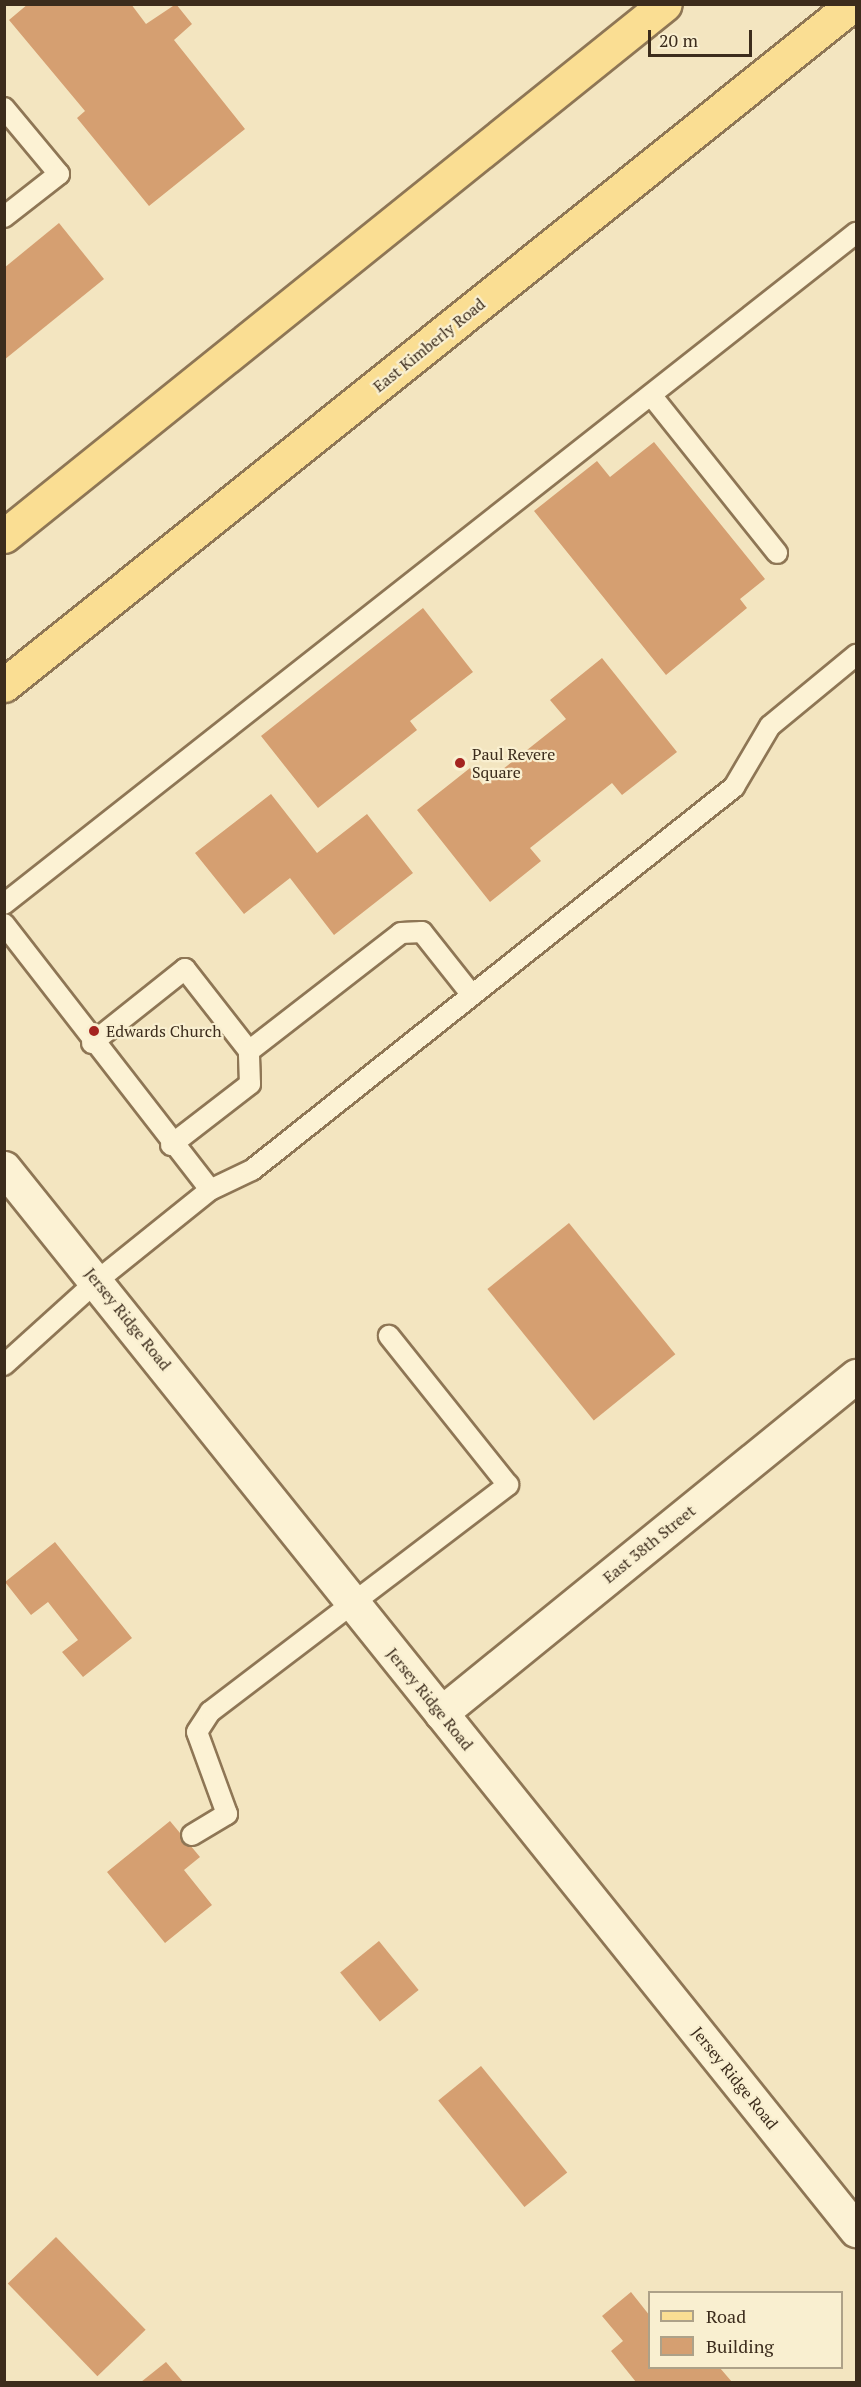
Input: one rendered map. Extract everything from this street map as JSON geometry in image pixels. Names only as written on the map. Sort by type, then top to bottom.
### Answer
[{"type":"main road","points":[[4,536],[665,4]]},
{"type":"main road","name":"East Kimberly Road","points":[[4,685],[853,4]]},
{"type":"main road","name":"Jersey Ridge Road","points":[[4,1168],[98,1280],[354,1604],[856,2230]]},
{"type":"main road","name":"East 38th Street","points":[[441,1713],[856,1376]]},
{"type":"lane","points":[[4,217],[59,174],[5,109]]},
{"type":"lane","points":[[4,904],[856,233]]},
{"type":"lane","points":[[651,395],[777,553]]},
{"type":"lane","points":[[4,1365],[98,1280],[210,1190],[252,1170],[734,787],[770,726],[856,655]]},
{"type":"lane","points":[[4,924],[171,1145],[210,1190]]},
{"type":"lane","points":[[249,1051],[401,933],[422,932],[472,995]]},
{"type":"lane","points":[[92,1042],[185,969],[249,1051],[250,1084],[171,1145]]},
{"type":"lane","points":[[192,1835],[227,1814],[197,1732],[210,1712],[508,1485],[389,1336]]},
{"type":"building","points":[[28,4],[131,4],[146,24],[176,4],[192,24],[174,40],[245,129],[149,206],[77,118],[85,111],[9,20]]},
{"type":"building","points":[[59,223],[104,279],[4,360],[4,268]]},
{"type":"building","points":[[654,442],[765,579],[740,599],[747,608],[666,675],[534,511],[597,461],[610,477]]},
{"type":"building","points":[[423,608],[473,672],[410,721],[417,730],[318,808],[261,736]]},
{"type":"building","points":[[602,658],[677,752],[622,795],[612,783],[530,848],[541,861],[490,902],[417,810],[470,768],[483,785],[566,719],[550,700]]},
{"type":"building","points":[[271,794],[317,853],[367,814],[413,873],[334,935],[290,878],[244,914],[195,853]]},
{"type":"building","points":[[569,1223],[675,1354],[594,1420],[487,1289]]},
{"type":"building","points":[[55,1542],[132,1638],[83,1677],[62,1652],[78,1640],[48,1602],[31,1615],[5,1582]]},
{"type":"building","points":[[170,1821],[200,1857],[184,1870],[212,1905],[165,1943],[107,1872]]},
{"type":"building","points":[[379,1941],[419,1990],[380,2021],[340,1972]]},
{"type":"building","points":[[481,2066],[567,2172],[524,2207],[438,2101]]},
{"type":"building","points":[[56,2237],[146,2330],[97,2376],[8,2284]]},
{"type":"building","points":[[631,2292],[648,2313],[648,2369],[721,2369],[732,2382],[636,2382],[611,2351],[623,2341],[602,2316]]},
{"type":"building","points":[[166,2362],[183,2382],[141,2382]]},
{"type":"place","name":"Paul Revere Square","points":[[460,763]]},
{"type":"place","name":"Edwards Church","points":[[94,1031]]}]
